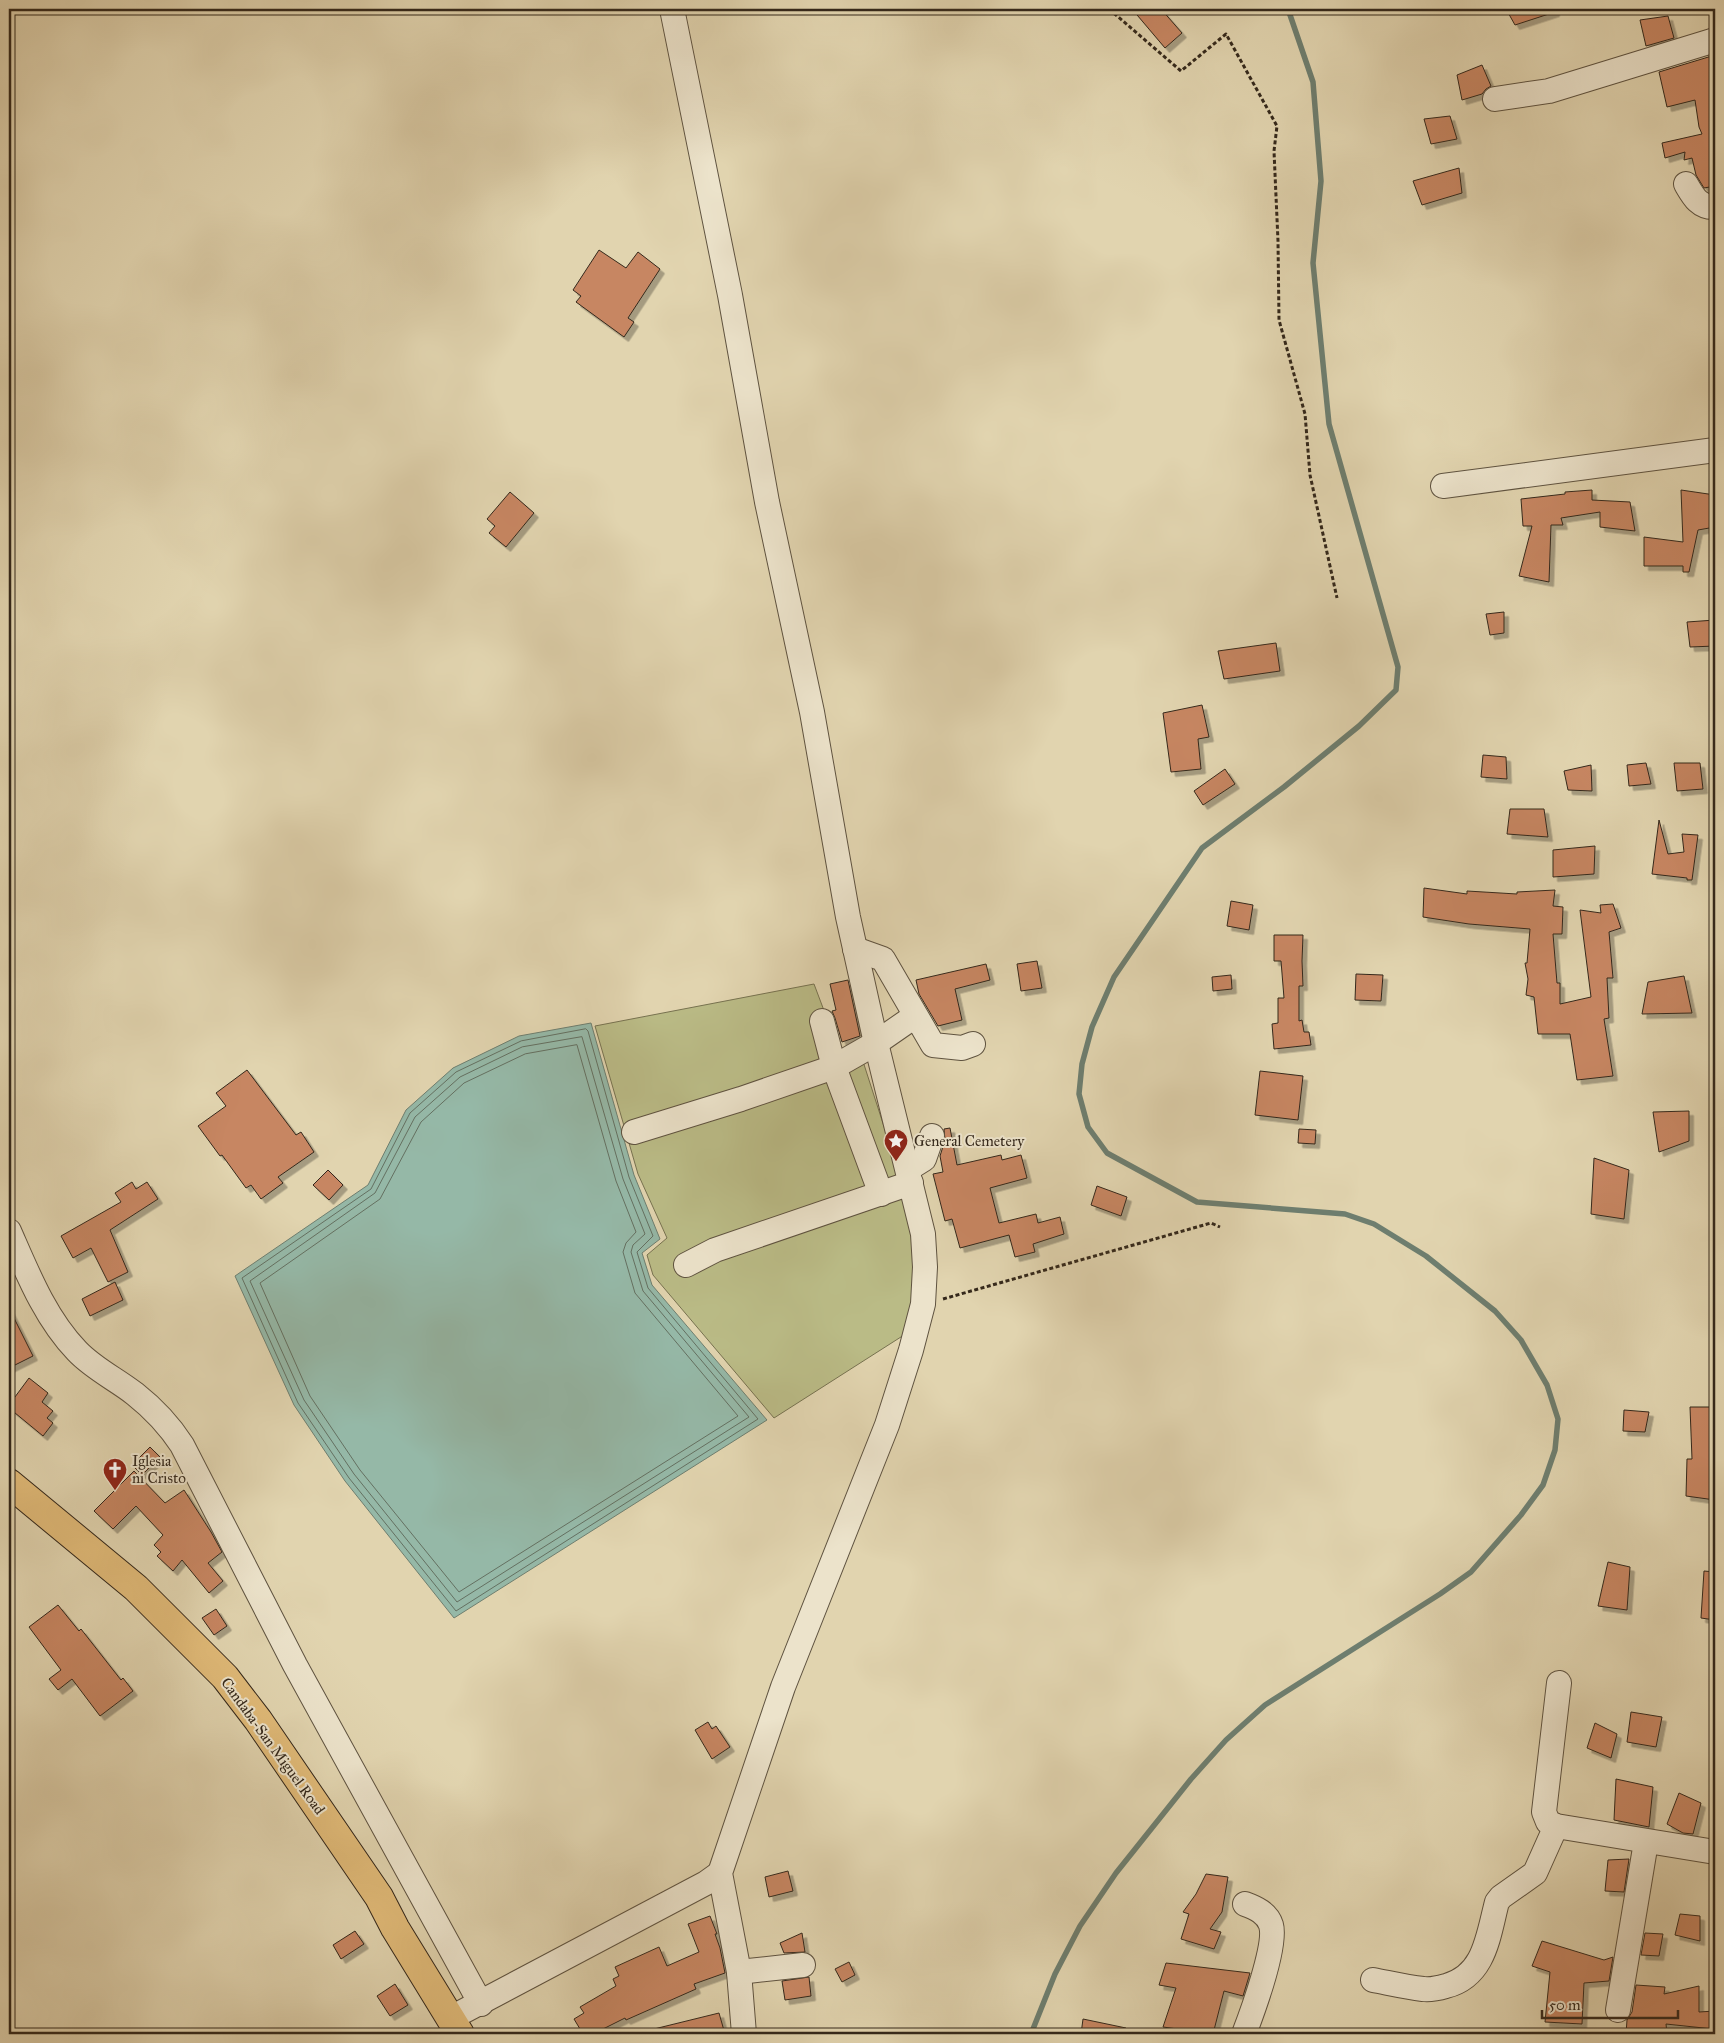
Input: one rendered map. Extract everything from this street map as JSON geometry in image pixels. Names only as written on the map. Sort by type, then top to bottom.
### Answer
[{"type":"main road","name":"Candaba-San Miguel Road","points":[[9,1483],[136,1588],[224,1677],[258,1720],[379,1897],[394,1928],[455,2027]]},
{"type":"street","points":[[672,9],[730,295],[767,502],[812,712],[855,949],[923,1234],[925,1267],[923,1304],[911,1350],[886,1425],[783,1687],[720,1873],[739,1972],[744,2034]]},
{"type":"street","points":[[1495,99],[1549,91],[1715,40]]},
{"type":"street","points":[[1686,184],[1694,199],[1710,208],[1715,207]]},
{"type":"street","points":[[1443,486],[1715,450]]},
{"type":"street","points":[[855,949],[883,959],[933,1045],[962,1048],[973,1044]]},
{"type":"street","points":[[634,1132],[741,1099],[834,1067],[876,1043],[915,1016]]},
{"type":"street","points":[[822,1021],[834,1067],[881,1194]]},
{"type":"street","points":[[686,1266],[715,1250],[881,1194],[910,1176],[924,1158],[932,1136]]},
{"type":"street","points":[[9,1231],[51,1318],[64,1336],[96,1368],[152,1408],[168,1424],[182,1445],[248,1570],[295,1665],[481,2004]]},
{"type":"street","points":[[1559,1683],[1544,1812],[1548,1822],[1556,1826],[1715,1852]]},
{"type":"street","points":[[1373,1980],[1424,1989],[1439,1988],[1457,1983],[1469,1976],[1482,1956],[1497,1902],[1501,1897],[1535,1873],[1556,1826]]},
{"type":"street","points":[[1618,2010],[1646,1842]]},
{"type":"street","points":[[455,2027],[481,2004],[706,1883],[720,1873]]},
{"type":"street","points":[[1244,2034],[1258,1996],[1272,1941],[1271,1925],[1260,1910],[1245,1904]]},
{"type":"street","points":[[739,1972],[803,1965]]},
{"type":"path","points":[[1110,9],[1181,71],[1226,34],[1277,126],[1274,151],[1279,320],[1305,414],[1310,475],[1337,598]]},
{"type":"path","points":[[923,1304],[1211,1223],[1220,1227]]},
{"type":"green space","points":[[814,984],[840,1053],[859,1049],[908,1201],[917,1245],[915,1328],[774,1418],[653,1275],[647,1255],[667,1238],[638,1174],[595,1026]]},
{"type":"water","points":[[591,1023],[634,1175],[660,1239],[642,1253],[652,1285],[767,1420],[454,1618],[345,1481],[294,1405],[235,1276],[368,1185],[406,1110],[453,1068],[519,1036]]},
{"type":"building","points":[[1132,9],[1161,9],[1182,33],[1165,48]]},
{"type":"building","points":[[1506,9],[1555,9],[1555,12],[1515,25]]},
{"type":"building","points":[[1668,16],[1674,38],[1646,46],[1640,20]]},
{"type":"building","points":[[1715,55],[1715,186],[1704,188],[1696,175],[1692,158],[1684,160],[1685,152],[1665,158],[1662,143],[1702,134],[1699,127],[1695,100],[1667,107],[1659,72]]},
{"type":"building","points":[[1482,65],[1491,86],[1482,94],[1462,100],[1457,75]]},
{"type":"building","points":[[1450,116],[1457,139],[1431,144],[1424,119]]},
{"type":"building","points":[[1459,168],[1462,193],[1422,205],[1413,181]]},
{"type":"building","points":[[599,250],[626,268],[638,252],[660,269],[628,318],[634,322],[624,337],[576,302],[581,296],[573,290]]},
{"type":"building","points":[[1592,490],[1592,500],[1630,502],[1635,531],[1600,527],[1600,512],[1561,518],[1563,525],[1551,525],[1549,582],[1519,576],[1532,526],[1523,526],[1521,499]]},
{"type":"building","points":[[1681,490],[1715,495],[1715,527],[1698,530],[1689,572],[1683,572],[1683,566],[1644,566],[1644,537],[1683,542]]},
{"type":"building","points":[[510,492],[534,513],[506,547],[489,533],[495,526],[487,519]]},
{"type":"building","points":[[1504,612],[1504,633],[1490,635],[1486,614]]},
{"type":"building","points":[[1715,620],[1715,646],[1690,647],[1687,622]]},
{"type":"building","points":[[1276,643],[1280,671],[1224,679],[1218,651]]},
{"type":"building","points":[[1202,705],[1209,737],[1198,739],[1201,769],[1171,772],[1163,713]]},
{"type":"building","points":[[1483,755],[1506,757],[1507,779],[1481,777]]},
{"type":"building","points":[[1646,763],[1651,784],[1629,786],[1627,765]]},
{"type":"building","points":[[1674,763],[1700,763],[1703,789],[1677,791]]},
{"type":"building","points":[[1591,765],[1592,791],[1568,790],[1564,771]]},
{"type":"building","points":[[1225,769],[1235,784],[1203,805],[1194,791]]},
{"type":"building","points":[[1510,809],[1544,809],[1548,837],[1507,834]]},
{"type":"building","points":[[1659,820],[1668,854],[1684,852],[1682,834],[1698,835],[1692,880],[1652,874]]},
{"type":"building","points":[[1595,846],[1594,874],[1553,877],[1553,850]]},
{"type":"building","points":[[1424,888],[1467,894],[1467,891],[1517,894],[1517,892],[1555,890],[1553,906],[1563,907],[1562,934],[1553,934],[1557,983],[1560,983],[1560,1004],[1591,997],[1580,910],[1601,913],[1600,905],[1613,904],[1621,928],[1609,932],[1613,978],[1607,978],[1609,1018],[1604,1019],[1613,1076],[1577,1080],[1570,1034],[1538,1034],[1534,997],[1526,995],[1528,979],[1525,963],[1527,963],[1530,929],[1469,924],[1423,917]]},
{"type":"building","points":[[1231,901],[1253,905],[1249,930],[1227,926]]},
{"type":"building","points":[[1274,935],[1303,935],[1303,986],[1299,986],[1299,1021],[1302,1020],[1304,1032],[1309,1032],[1311,1045],[1274,1049],[1272,1024],[1278,1023],[1278,998],[1284,998],[1281,961],[1274,961]]},
{"type":"building","points":[[1037,961],[1042,988],[1021,991],[1017,964]]},
{"type":"building","points":[[986,964],[990,980],[955,989],[962,1020],[938,1026],[919,994],[916,980]]},
{"type":"building","points":[[1356,974],[1383,975],[1381,1001],[1355,1000]]},
{"type":"building","points":[[1231,975],[1232,989],[1213,991],[1212,977]]},
{"type":"building","points":[[1684,976],[1692,1013],[1642,1014],[1648,982]]},
{"type":"building","points":[[848,980],[860,1036],[842,1042],[832,1011],[836,1010],[830,984]]},
{"type":"building","points":[[247,1070],[296,1135],[301,1132],[314,1152],[278,1177],[283,1183],[261,1199],[251,1185],[246,1188],[198,1126],[226,1106],[216,1093]]},
{"type":"building","points":[[1260,1071],[1303,1076],[1298,1120],[1255,1115]]},
{"type":"building","points":[[1689,1111],[1689,1141],[1659,1152],[1653,1112]]},
{"type":"building","points":[[950,1128],[957,1165],[1001,1155],[1002,1160],[1021,1155],[1027,1178],[990,1188],[999,1223],[1036,1214],[1038,1223],[1060,1217],[1064,1234],[1033,1244],[1035,1252],[1015,1257],[1009,1235],[960,1248],[952,1219],[945,1221],[933,1174],[943,1172],[940,1156],[945,1140],[944,1129]]},
{"type":"building","points":[[1299,1129],[1316,1130],[1315,1144],[1298,1143]]},
{"type":"building","points":[[1594,1158],[1629,1170],[1624,1219],[1591,1214]]},
{"type":"building","points":[[328,1170],[343,1185],[329,1200],[313,1185]]},
{"type":"building","points":[[132,1182],[136,1189],[147,1182],[158,1199],[110,1230],[128,1272],[108,1282],[91,1248],[73,1258],[61,1236],[121,1202],[115,1193]]},
{"type":"building","points":[[1097,1186],[1127,1197],[1121,1216],[1091,1205]]},
{"type":"building","points":[[115,1282],[123,1300],[90,1316],[82,1299]]},
{"type":"building","points":[[9,1308],[33,1356],[9,1368]]},
{"type":"building","points":[[29,1378],[48,1393],[42,1402],[53,1411],[47,1418],[53,1423],[43,1436],[9,1408],[9,1405]]},
{"type":"building","points":[[1690,1407],[1715,1407],[1715,1447],[1712,1446],[1715,1500],[1686,1496],[1687,1459],[1692,1459]]},
{"type":"building","points":[[1624,1410],[1649,1412],[1645,1432],[1623,1431]]},
{"type":"building","points":[[150,1447],[160,1457],[142,1475],[132,1465]]},
{"type":"building","points":[[134,1471],[165,1503],[184,1490],[211,1532],[222,1552],[208,1563],[223,1581],[209,1593],[182,1560],[173,1571],[157,1556],[161,1552],[154,1545],[163,1535],[136,1506],[113,1529],[94,1511]]},
{"type":"building","points":[[1608,1562],[1630,1567],[1627,1610],[1598,1606]]},
{"type":"building","points":[[1704,1571],[1715,1572],[1715,1620],[1701,1618]]},
{"type":"building","points":[[58,1605],[79,1631],[81,1629],[121,1680],[123,1678],[133,1691],[100,1716],[72,1679],[58,1690],[49,1679],[61,1670],[29,1627]]},
{"type":"building","points":[[216,1609],[227,1626],[214,1635],[202,1618]]},
{"type":"building","points":[[1631,1712],[1662,1717],[1656,1747],[1627,1742]]},
{"type":"building","points":[[708,1722],[712,1729],[716,1726],[730,1747],[712,1759],[695,1730]]},
{"type":"building","points":[[1595,1723],[1617,1734],[1611,1758],[1587,1748]]},
{"type":"building","points":[[1616,1779],[1653,1787],[1649,1827],[1614,1820]]},
{"type":"building","points":[[1679,1793],[1701,1803],[1693,1834],[1683,1833],[1667,1824]]},
{"type":"building","points":[[1629,1859],[1624,1892],[1605,1891],[1608,1860]]},
{"type":"building","points":[[788,1871],[793,1891],[769,1897],[765,1877]]},
{"type":"building","points":[[1206,1874],[1228,1877],[1222,1912],[1210,1929],[1221,1932],[1214,1949],[1181,1939],[1189,1914],[1183,1912],[1196,1894]]},
{"type":"building","points":[[1680,1914],[1700,1916],[1700,1941],[1675,1935]]},
{"type":"building","points":[[710,1916],[717,1934],[715,1934],[725,1973],[694,1984],[696,1989],[626,2020],[625,2018],[593,2034],[583,2034],[574,2019],[584,2013],[580,2007],[616,1986],[613,1979],[619,1976],[615,1967],[659,1947],[667,1966],[699,1952],[688,1924]]},
{"type":"building","points":[[355,1931],[364,1944],[341,1959],[333,1945]]},
{"type":"building","points":[[802,1933],[805,1952],[784,1953],[780,1943]]},
{"type":"building","points":[[1645,1933],[1663,1934],[1659,1956],[1641,1955]]},
{"type":"building","points":[[1542,1941],[1604,1960],[1613,1957],[1609,1981],[1584,1983],[1582,2024],[1545,2022],[1550,1972],[1532,1966]]},
{"type":"building","points":[[849,1962],[855,1975],[842,1982],[835,1969]]},
{"type":"building","points":[[1166,1963],[1250,1973],[1243,1996],[1224,1991],[1213,2034],[1163,2027],[1176,1988],[1159,1985]]},
{"type":"building","points":[[809,1977],[811,1996],[785,2000],[782,1981]]},
{"type":"building","points":[[395,1984],[408,2005],[390,2016],[377,1996]]},
{"type":"building","points":[[1636,1985],[1665,1987],[1664,1994],[1699,1986],[1699,2012],[1715,2011],[1713,2029],[1666,2024],[1667,2034],[1626,2034],[1627,2020],[1632,2012]]},
{"type":"building","points":[[719,2013],[725,2034],[654,2034],[654,2029]]},
{"type":"building","points":[[1083,2019],[1126,2028],[1125,2034],[1081,2034]]},
{"type":"waterway","points":[[1031,2034],[1055,1974],[1080,1926],[1116,1873],[1191,1779],[1226,1740],[1265,1705],[1440,1594],[1471,1572],[1521,1515],[1543,1485],[1555,1450],[1558,1419],[1547,1385],[1521,1340],[1495,1311],[1426,1256],[1374,1224],[1345,1214],[1197,1202],[1107,1153],[1088,1127],[1079,1094],[1082,1064],[1092,1027],[1114,977],[1202,848],[1284,787],[1359,726],[1396,690],[1398,667],[1329,424],[1313,263],[1321,181],[1313,82],[1288,9]]},
{"type":"place","name":"General Cemetery","points":[[896,1162]]},
{"type":"place","name":"Iglesia ni Cristo","points":[[115,1491]]}]
